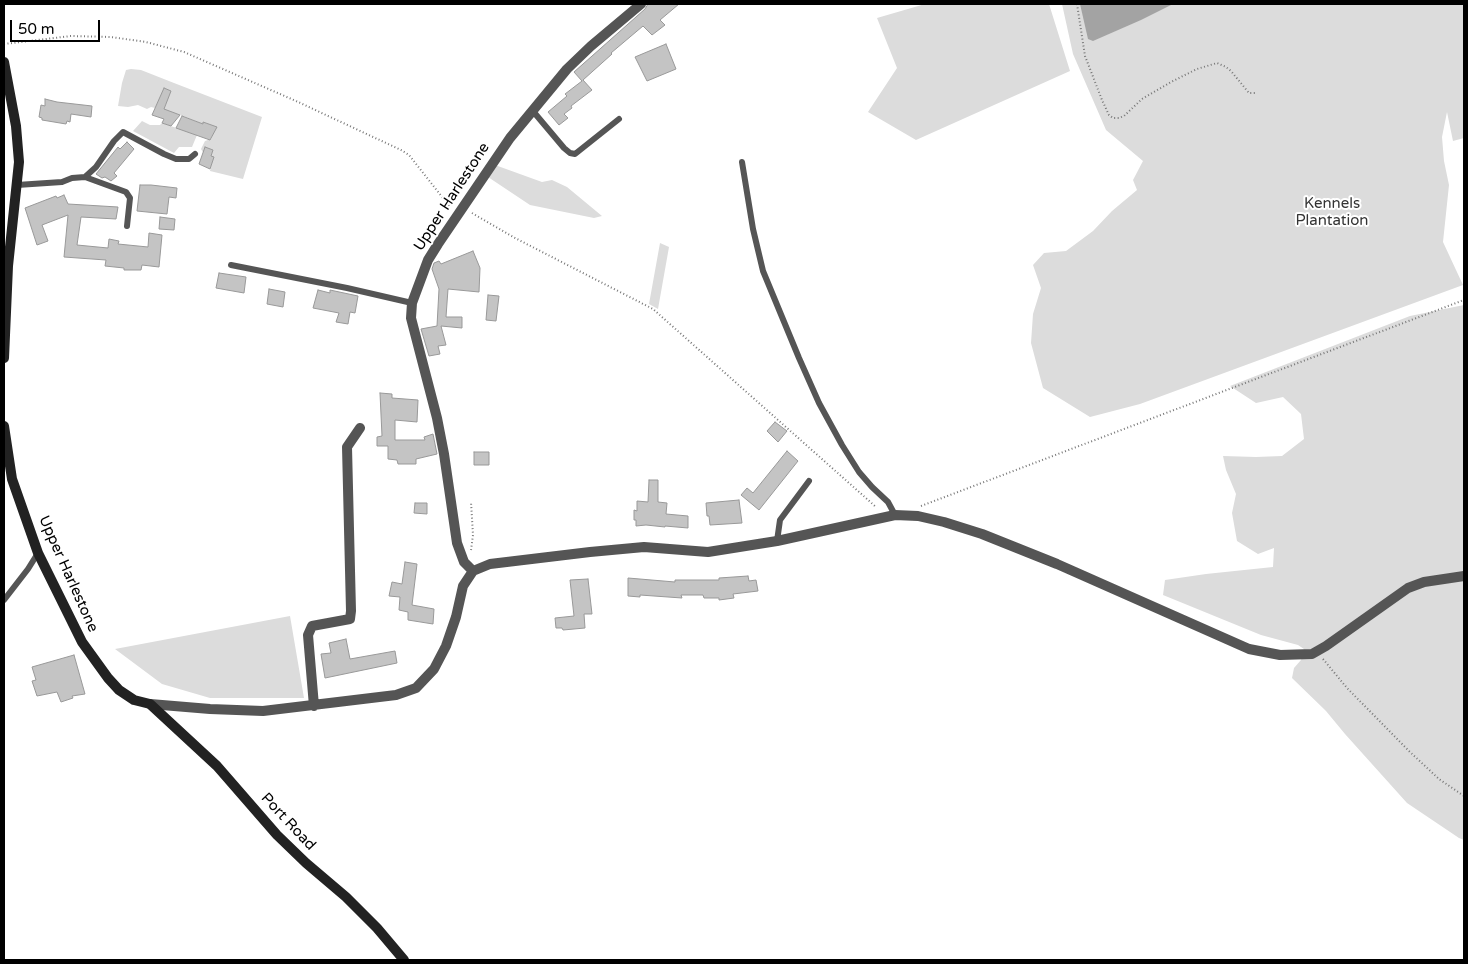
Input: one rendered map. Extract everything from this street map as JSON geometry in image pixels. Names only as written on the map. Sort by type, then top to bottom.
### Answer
[{"type":"street","name":"Upper Harlestone","points":[[470,567],[457,543],[437,418],[411,318],[412,303],[428,260],[505,145],[567,69],[641,4]]},
{"type":"street","points":[[4,62],[16,126],[18,162],[10,239],[4,358]]},
{"type":"street","name":"Upper Harlestone","points":[[4,426],[12,479],[38,553],[82,642],[119,690],[134,700],[150,704]]},
{"type":"street","points":[[314,706],[308,635],[312,626],[350,619],[347,447],[360,428]]},
{"type":"street","points":[[150,704],[263,711],[396,695],[416,688],[434,669],[446,646],[470,567],[644,547],[708,552],[777,541],[891,516],[918,516],[982,534],[1058,564],[1249,649],[1280,655],[1312,654],[1408,588],[1424,582],[1464,576]]},
{"type":"street","name":"Port Road","points":[[150,704],[217,766],[277,835],[306,864],[346,897],[377,928],[404,960]]},
{"type":"lane","points":[[532,110],[564,148],[570,153],[575,154],[619,118]]},
{"type":"lane","points":[[85,177],[96,167],[114,141],[123,132],[164,154],[176,158],[189,159],[195,154]]},
{"type":"lane","points":[[742,162],[753,229],[763,271],[799,358],[819,403],[846,452],[859,472],[888,502],[891,516]]},
{"type":"lane","points":[[17,185],[62,182],[72,178],[85,177],[126,192],[130,198],[127,226]]},
{"type":"lane","points":[[231,265],[348,288],[412,303]]},
{"type":"lane","points":[[777,541],[780,520],[809,480]]},
{"type":"lane","points":[[4,600],[38,553]]},
{"type":"path","points":[[1077,4],[1085,56],[1102,100],[1109,115],[1113,118],[1124,116],[1142,99],[1171,82],[1217,63],[1231,71],[1250,93],[1256,93]]},
{"type":"path","points":[[4,44],[71,36],[103,37],[146,42],[184,52],[296,101],[409,155],[456,216],[465,209],[515,238],[653,309],[891,516]]},
{"type":"path","points":[[913,509],[1464,300]]},
{"type":"path","points":[[470,567],[473,535],[471,502]]},
{"type":"path","points":[[1317,651],[1347,688],[1385,727],[1439,780],[1464,796]]},
{"type":"green space","points":[[925,4],[1049,4],[1070,71],[916,140],[868,112],[897,68],[877,18]]},
{"type":"green space","name":"Kennels Plantation","points":[[1062,4],[1464,4],[1464,138],[1453,141],[1447,112],[1442,137],[1449,185],[1443,242],[1463,285],[1140,404],[1090,417],[1043,388],[1031,343],[1033,314],[1041,288],[1033,265],[1044,253],[1066,251],[1093,231],[1112,211],[1137,190],[1133,180],[1143,161],[1106,130],[1073,54]]},
{"type":"green space","points":[[126,70],[141,70],[262,117],[243,179],[210,171],[213,150],[207,148],[204,154],[201,149],[205,141],[211,139],[216,127],[163,111],[166,104],[159,101],[155,108],[147,109],[138,105],[118,106]]},
{"type":"green space","points":[[142,121],[150,125],[160,125],[162,123],[197,135],[192,147],[179,147],[174,153],[133,131]]},
{"type":"green space","points":[[495,165],[542,182],[552,180],[567,187],[602,216],[594,218],[530,205],[488,177]]},
{"type":"green space","points":[[660,243],[669,247],[658,309],[649,304]]},
{"type":"green space","points":[[1464,305],[1464,840],[1407,803],[1326,711],[1292,678],[1294,668],[1301,660],[1304,649],[1298,645],[1261,635],[1163,595],[1165,580],[1273,567],[1274,548],[1258,554],[1237,541],[1232,513],[1236,494],[1226,470],[1223,456],[1282,456],[1304,439],[1301,414],[1283,397],[1256,403],[1230,386],[1410,316]]},
{"type":"green space","points":[[290,616],[304,698],[210,698],[162,684],[115,649]]},
{"type":"shaded area","points":[[1080,4],[1173,4],[1093,41],[1088,39]]},
{"type":"building","points":[[648,4],[679,4],[660,20],[665,25],[652,35],[643,26],[583,80],[592,90],[571,106],[572,108],[564,114],[568,118],[559,125],[548,112],[567,96],[565,94],[582,81],[574,72],[645,9]]},
{"type":"building","points":[[666,44],[676,69],[647,81],[635,57]]},
{"type":"building","points":[[164,88],[171,91],[164,109],[180,115],[171,126],[162,123],[164,119],[152,115]]},
{"type":"building","points":[[45,99],[92,106],[91,117],[71,114],[70,122],[67,121],[66,124],[42,120],[39,117],[41,105],[45,106]]},
{"type":"building","points":[[182,116],[217,127],[210,140],[176,128]]},
{"type":"building","points":[[127,142],[134,149],[114,173],[117,176],[111,181],[96,174],[118,147],[120,149]]},
{"type":"building","points":[[205,147],[213,150],[211,156],[214,157],[210,169],[199,164]]},
{"type":"building","points":[[140,185],[177,188],[176,198],[169,197],[167,214],[137,211]]},
{"type":"building","points":[[64,195],[68,204],[118,207],[116,219],[81,217],[77,245],[108,248],[109,239],[119,241],[118,244],[148,247],[149,233],[162,235],[159,267],[142,265],[141,270],[124,270],[124,268],[105,266],[106,260],[64,257],[68,215],[42,225],[48,241],[37,245],[25,208],[56,196],[57,198]]},
{"type":"building","points":[[160,217],[175,219],[174,230],[159,229]]},
{"type":"building","points":[[473,251],[480,268],[479,292],[448,289],[446,317],[462,317],[462,328],[441,326],[446,345],[438,346],[440,354],[429,356],[421,329],[437,326],[439,289],[432,269],[434,263],[439,261],[441,264]]},
{"type":"building","points":[[219,273],[246,277],[244,293],[216,288]]},
{"type":"building","points":[[269,289],[285,292],[283,307],[267,304]]},
{"type":"building","points":[[318,290],[330,293],[330,290],[358,296],[355,313],[350,312],[348,324],[336,322],[339,313],[313,308]]},
{"type":"building","points":[[488,295],[499,296],[496,321],[486,320]]},
{"type":"building","points":[[380,393],[392,394],[392,398],[418,400],[417,422],[395,420],[395,440],[425,440],[424,437],[433,434],[437,454],[416,459],[416,464],[398,464],[397,460],[388,459],[388,446],[377,446],[377,437],[382,436]]},
{"type":"building","points":[[775,422],[787,431],[778,442],[767,431]]},
{"type":"building","points":[[787,451],[798,461],[759,510],[741,495],[747,488],[753,493]]},
{"type":"building","points":[[474,452],[489,452],[489,465],[474,465]]},
{"type":"building","points":[[649,480],[658,480],[658,502],[667,503],[666,514],[688,516],[688,528],[636,526],[634,510],[637,511],[637,501],[648,502]]},
{"type":"building","points":[[739,500],[742,523],[710,525],[706,503]]},
{"type":"building","points":[[415,503],[427,503],[427,514],[414,513]]},
{"type":"building","points":[[405,562],[417,564],[412,605],[434,609],[433,624],[408,620],[408,612],[399,610],[400,597],[389,596],[392,582],[402,584]]},
{"type":"building","points":[[748,576],[749,581],[756,580],[758,591],[733,594],[734,598],[719,600],[719,598],[704,598],[703,595],[681,595],[682,598],[628,596],[628,578],[675,582],[675,580],[719,580],[719,578]]},
{"type":"building","points":[[588,579],[592,614],[584,614],[585,628],[563,630],[562,628],[556,628],[555,618],[574,616],[570,580]]},
{"type":"building","points":[[346,639],[350,659],[395,651],[397,663],[325,678],[321,654],[331,653],[329,643]]},
{"type":"building","points":[[74,655],[85,694],[72,696],[73,698],[61,702],[57,692],[37,696],[32,681],[36,680],[32,667]]}]
